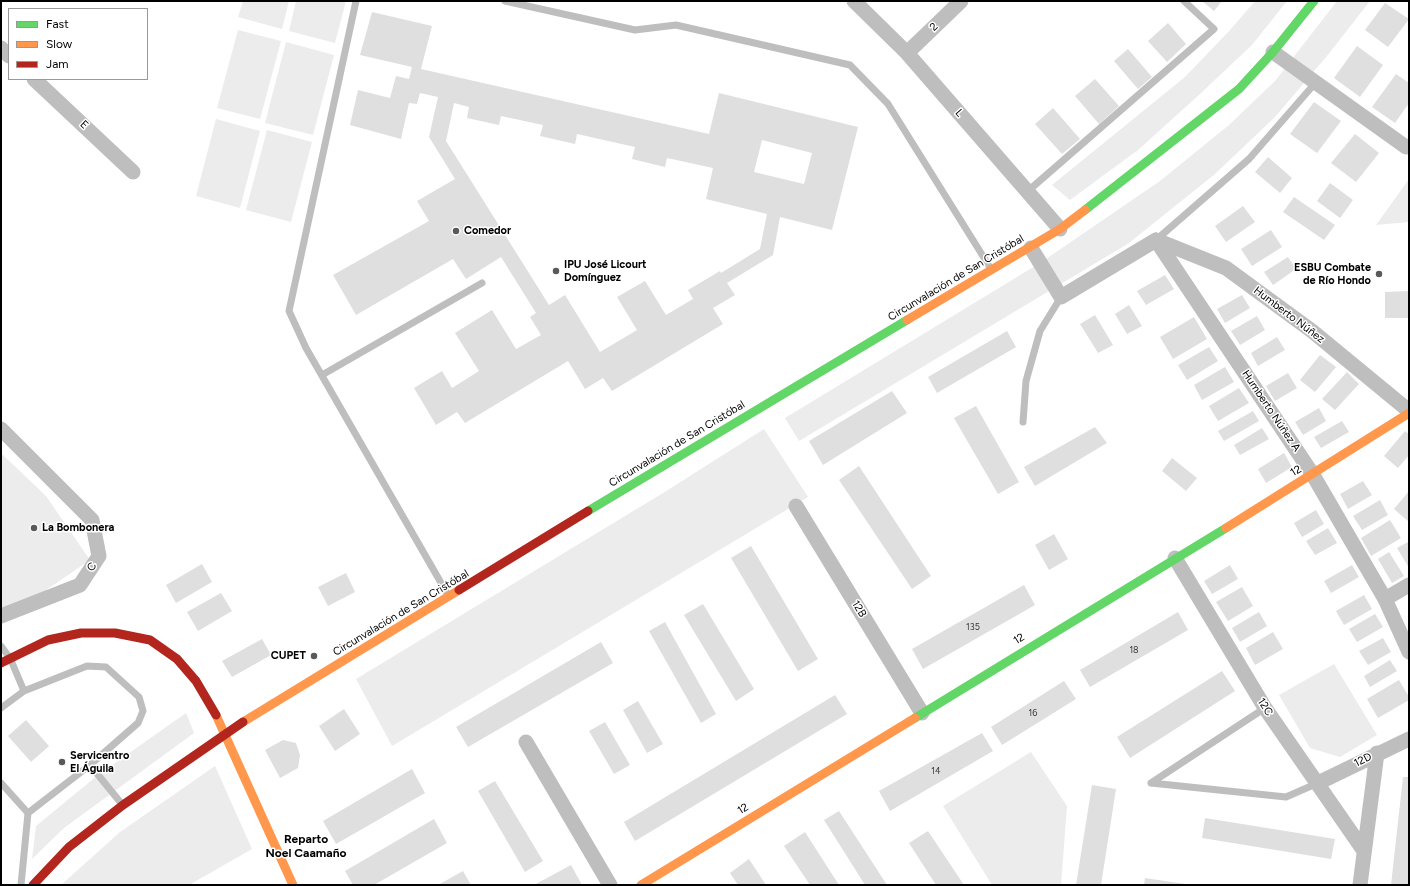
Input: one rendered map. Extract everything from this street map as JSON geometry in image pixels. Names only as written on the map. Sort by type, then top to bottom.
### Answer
[{"type":"main road","name":"Circunvalación de San Cristóbal","points":[[33,885],[69,847],[123,805],[226,733],[646,476],[1031,248],[1060,229],[1239,89],[1273,52],[1314,1]]},
{"type":"main road","name":"12","points":[[642,885],[1313,474],[1409,412]]},
{"type":"main road","points":[[1,663],[48,640],[81,633],[115,633],[150,640],[177,659],[196,681],[226,733],[293,885]]},
{"type":"street","name":"L","points":[[854,1],[907,53],[1060,229]]},
{"type":"street","name":"2","points":[[907,53],[961,1]]},
{"type":"street","points":[[1273,52],[1317,81],[1406,147]]},
{"type":"street","name":"E","points":[[35,80],[133,172]]},
{"type":"street","points":[[1031,248],[1061,297],[1156,240]]},
{"type":"street","name":"Humberto Núñez","points":[[1156,240],[1226,268],[1312,331],[1409,412]]},
{"type":"street","name":"Humberto Núñez A","points":[[1156,240],[1313,474],[1386,599],[1409,652]]},
{"type":"street","name":"C","points":[[1,429],[92,520],[99,556],[80,585],[1,616]]},
{"type":"street","name":"12B","points":[[796,506],[922,713]]},
{"type":"street","name":"12C","points":[[1175,558],[1265,708],[1364,851]]},
{"type":"street","points":[[1386,599],[1409,585]]},
{"type":"street","name":"12D","points":[[1318,783],[1377,753],[1409,739]]},
{"type":"street","points":[[526,742],[610,885]]},
{"type":"street","points":[[1360,885],[1377,753]]},
{"type":"lane","points":[[356,1],[289,311],[306,348],[450,597]]},
{"type":"lane","points":[[505,1],[635,30],[676,25],[850,65],[888,104],[992,270]]},
{"type":"lane","points":[[1028,191],[1214,29],[1184,1]]},
{"type":"lane","points":[[1156,240],[1249,158],[1317,81]]},
{"type":"lane","points":[[322,375],[482,283]]},
{"type":"lane","points":[[1023,422],[1026,380],[1040,331],[1061,297]]},
{"type":"lane","points":[[1,646],[10,658],[24,691]]},
{"type":"lane","points":[[1,708],[24,691],[87,666],[106,667],[139,697],[143,711],[138,723],[90,765],[28,813],[21,885]]},
{"type":"lane","points":[[1265,708],[1151,783],[1286,797],[1318,783]]},
{"type":"lane","points":[[90,765],[123,805]]},
{"type":"lane","points":[[1,783],[28,813]]},
{"type":"shaded area","points":[[243,1],[289,1],[282,29],[238,17]]},
{"type":"shaded area","points":[[296,1],[346,1],[335,43],[289,31]]},
{"type":"shaded area","points":[[1255,1],[1287,1],[1252,45],[1138,150],[1070,200],[1052,185],[1185,77],[1231,29]]},
{"type":"shaded area","points":[[1337,1],[1370,1],[1327,56],[1275,117],[1215,174],[1129,243],[799,441],[785,418],[1040,263],[1160,181],[1229,125],[1275,81]]},
{"type":"shaded area","points":[[238,30],[281,41],[260,119],[217,108]]},
{"type":"shaded area","points":[[286,42],[334,55],[313,135],[265,123]]},
{"type":"shaded area","points":[[216,119],[260,131],[240,208],[196,196]]},
{"type":"shaded area","points":[[267,130],[312,142],[291,222],[246,210]]},
{"type":"shaded area","points":[[1409,179],[1409,222],[1376,225]]},
{"type":"shaded area","points":[[764,429],[808,497],[392,746],[356,679],[663,493]]},
{"type":"shaded area","name":"La Bombonera","points":[[1,453],[46,496],[90,560],[1,621]]},
{"type":"shaded area","points":[[1334,664],[1377,735],[1340,757],[1310,748],[1279,695]]},
{"type":"shaded area","points":[[186,713],[194,733],[64,828],[32,859],[36,826],[98,775]]},
{"type":"shaded area","points":[[1031,752],[1067,806],[1061,885],[992,885],[943,806]]},
{"type":"shaded area","points":[[215,766],[252,849],[189,885],[61,885],[120,832]]},
{"type":"building","points":[[1202,1],[1222,1],[1214,11]]},
{"type":"building","points":[[1385,3],[1409,19],[1388,47],[1365,30]]},
{"type":"building","points":[[372,12],[432,26],[421,69],[709,134],[719,93],[858,127],[832,230],[780,217],[773,255],[727,283],[735,295],[713,308],[723,324],[612,391],[603,378],[585,389],[568,361],[465,423],[457,412],[436,425],[414,388],[442,371],[452,388],[479,371],[455,333],[492,310],[516,349],[541,335],[530,317],[536,313],[501,257],[466,279],[453,259],[356,315],[333,275],[429,221],[417,201],[455,179],[429,137],[438,97],[420,93],[417,104],[409,103],[401,139],[350,125],[358,90],[390,98],[396,76],[409,79],[412,67],[360,55]],"holes":[[[454,103],[469,107],[467,118],[499,125],[501,116],[543,125],[540,136],[575,144],[577,134],[635,147],[632,159],[665,167],[667,158],[713,168],[706,199],[767,214],[760,249],[721,273],[720,271],[688,290],[693,299],[666,315],[645,281],[617,297],[637,330],[600,352],[565,295],[549,305],[446,141]],[[762,140],[812,153],[804,184],[754,172]]]},
{"type":"building","points":[[1168,23],[1186,44],[1167,62],[1148,41]]},
{"type":"building","points":[[1357,46],[1383,65],[1360,97],[1334,78]]},
{"type":"building","points":[[1128,49],[1152,77],[1138,89],[1114,61]]},
{"type":"building","points":[[1396,74],[1409,83],[1409,103],[1395,123],[1372,107]]},
{"type":"building","points":[[1095,79],[1119,106],[1099,124],[1075,96]]},
{"type":"building","points":[[1314,102],[1341,121],[1317,153],[1290,134]]},
{"type":"building","points":[[1053,108],[1080,139],[1062,154],[1035,124]]},
{"type":"building","points":[[1355,134],[1379,153],[1356,182],[1331,163]]},
{"type":"building","points":[[1268,157],[1292,178],[1280,193],[1255,172]]},
{"type":"building","points":[[1330,183],[1353,200],[1340,218],[1317,201]]},
{"type":"building","points":[[1294,197],[1335,225],[1324,240],[1283,212]]},
{"type":"building","points":[[1243,206],[1255,222],[1226,242],[1215,226]]},
{"type":"building","points":[[1271,230],[1282,247],[1252,266],[1241,249]]},
{"type":"building","points":[[1288,257],[1296,269],[1273,285],[1264,272]]},
{"type":"building","points":[[1165,275],[1174,289],[1146,305],[1137,291]]},
{"type":"building","points":[[1409,291],[1409,318],[1385,318],[1385,292]]},
{"type":"building","points":[[1242,295],[1250,308],[1225,323],[1217,309]]},
{"type":"building","points":[[1129,305],[1142,326],[1127,334],[1115,314]]},
{"type":"building","points":[[1095,315],[1113,345],[1098,353],[1080,324]]},
{"type":"building","points":[[1257,316],[1265,330],[1240,345],[1231,331]]},
{"type":"building","points":[[1194,317],[1207,339],[1173,359],[1160,337]]},
{"type":"building","points":[[1007,331],[1016,347],[937,393],[928,377]]},
{"type":"building","points":[[1277,337],[1285,350],[1258,366],[1251,353]]},
{"type":"building","points":[[1209,347],[1218,361],[1187,380],[1178,365]]},
{"type":"building","points":[[1320,355],[1336,367],[1315,392],[1300,380]]},
{"type":"building","points":[[1225,367],[1234,382],[1202,400],[1194,385]]},
{"type":"building","points":[[1347,372],[1359,384],[1335,410],[1322,399]]},
{"type":"building","points":[[1288,373],[1297,388],[1275,401],[1266,386]]},
{"type":"building","points":[[1239,388],[1249,403],[1218,421],[1209,406]]},
{"type":"building","points":[[892,391],[907,413],[823,465],[809,441]]},
{"type":"building","points":[[976,406],[1019,482],[998,494],[954,418]]},
{"type":"building","points":[[1319,408],[1326,421],[1303,435],[1295,422]]},
{"type":"building","points":[[1253,411],[1259,421],[1224,441],[1218,431]]},
{"type":"building","points":[[1342,421],[1349,432],[1321,448],[1314,437]]},
{"type":"building","points":[[1095,427],[1107,443],[1035,486],[1024,467]]},
{"type":"building","points":[[1262,428],[1269,439],[1240,455],[1234,445]]},
{"type":"building","points":[[1405,431],[1409,434],[1409,455],[1398,468],[1384,456]]},
{"type":"building","points":[[1284,453],[1292,467],[1266,483],[1258,469]]},
{"type":"building","points":[[1172,458],[1197,478],[1186,491],[1162,471]]},
{"type":"building","points":[[859,466],[931,576],[912,589],[839,480]]},
{"type":"building","points":[[1363,481],[1372,495],[1348,509],[1340,494]]},
{"type":"building","points":[[1409,491],[1409,522],[1394,509]]},
{"type":"building","points":[[1380,500],[1388,515],[1362,530],[1353,516]]},
{"type":"building","points":[[1316,510],[1324,524],[1302,537],[1294,523]]},
{"type":"building","points":[[1390,520],[1401,538],[1371,556],[1361,538]]},
{"type":"building","points":[[1328,528],[1337,543],[1315,555],[1306,541]]},
{"type":"building","points":[[1054,534],[1068,559],[1049,570],[1035,545]]},
{"type":"building","points":[[1408,542],[1409,543],[1409,568],[1397,548]]},
{"type":"building","points":[[751,546],[818,659],[798,671],[731,558]]},
{"type":"building","points":[[1389,552],[1404,576],[1392,583],[1378,559]]},
{"type":"building","points":[[202,564],[212,582],[176,603],[166,585]]},
{"type":"building","points":[[1230,565],[1238,579],[1212,594],[1204,581]]},
{"type":"building","points":[[1352,565],[1359,577],[1331,593],[1324,581]]},
{"type":"building","points":[[346,573],[355,592],[328,606],[318,587]]},
{"type":"building","points":[[1024,585],[1035,605],[923,669],[912,649]]},
{"type":"building","points":[[1242,587],[1253,606],[1228,621],[1216,602]]},
{"type":"building","points":[[221,593],[232,611],[198,631],[187,612]]},
{"type":"building","points":[[1364,595],[1372,609],[1344,625],[1336,611]]},
{"type":"building","points":[[703,604],[754,689],[736,701],[684,615]]},
{"type":"building","points":[[1178,612],[1188,630],[1090,687],[1080,670]]},
{"type":"building","points":[[1259,612],[1267,626],[1240,642],[1232,628]]},
{"type":"building","points":[[1375,614],[1383,627],[1357,642],[1349,629]]},
{"type":"building","points":[[665,622],[716,714],[701,723],[649,631]]},
{"type":"building","points":[[1273,632],[1283,649],[1255,665],[1246,648]]},
{"type":"building","points":[[1383,638],[1391,652],[1368,665],[1359,651]]},
{"type":"building","points":[[262,639],[271,655],[232,677],[222,661]]},
{"type":"building","points":[[601,642],[613,663],[468,747],[456,727]]},
{"type":"building","points":[[1390,660],[1397,671],[1370,687],[1364,676]]},
{"type":"building","points":[[1222,671],[1235,691],[1130,758],[1117,737]]},
{"type":"building","points":[[1399,680],[1409,697],[1409,700],[1378,718],[1367,699]]},
{"type":"building","points":[[1064,681],[1076,699],[1002,745],[991,727]]},
{"type":"building","points":[[835,695],[847,714],[635,841],[624,822]]},
{"type":"building","points":[[638,701],[663,744],[647,753],[623,710]]},
{"type":"building","points":[[344,709],[360,734],[335,751],[319,726]]},
{"type":"building","points":[[26,720],[49,746],[31,762],[8,736]]},
{"type":"building","points":[[605,722],[630,765],[614,774],[589,731]]},
{"type":"building","points":[[982,733],[993,751],[890,811],[879,791]]},
{"type":"building","points":[[283,740],[296,743],[300,755],[298,768],[280,778],[265,750]]},
{"type":"building","points":[[412,769],[425,793],[336,844],[323,821]]},
{"type":"building","points":[[1403,777],[1409,777],[1409,885],[1391,885]]},
{"type":"building","points":[[495,781],[543,861],[525,872],[478,791]]},
{"type":"building","points":[[1092,785],[1116,789],[1101,885],[1076,885]]},
{"type":"building","points":[[839,811],[887,885],[865,885],[824,820]]},
{"type":"building","points":[[1205,818],[1335,839],[1331,859],[1202,838]]},
{"type":"building","points":[[434,819],[447,843],[374,885],[353,885],[345,871]]},
{"type":"building","points":[[928,831],[964,885],[936,885],[909,843]]},
{"type":"building","points":[[805,832],[839,885],[810,885],[784,846]]},
{"type":"building","points":[[749,859],[766,885],[738,885],[730,873]]},
{"type":"building","points":[[571,865],[582,885],[534,885]]},
{"type":"building","points":[[463,871],[471,885],[438,885]]},
{"type":"building","points":[[1145,878],[1185,884],[1185,885],[1144,885]]},
{"type":"traffic: fast","points":[[1085,210],[1239,89],[1273,52],[1314,1]]},
{"type":"traffic: fast","points":[[588,511],[907,320]]},
{"type":"traffic: fast","points":[[915,718],[1226,528]]},
{"type":"traffic: slow","points":[[907,320],[1060,229],[1085,210]]},
{"type":"traffic: slow","points":[[1226,528],[1409,413]]},
{"type":"traffic: slow","points":[[243,722],[459,590]]},
{"type":"traffic: slow","points":[[216,715],[293,885]]},
{"type":"traffic: slow","points":[[641,885],[915,718]]},
{"type":"traffic: jam","points":[[459,590],[588,511]]},
{"type":"traffic: jam","points":[[1,663],[48,640],[81,633],[115,633],[150,640],[177,659],[196,681],[216,715]]},
{"type":"traffic: jam","points":[[33,885],[69,847],[123,805],[243,722]]},
{"type":"place","name":"Comedor","points":[[456,231]]},
{"type":"place","name":"IPU José Licourt Domínguez","points":[[556,271]]},
{"type":"place","name":"ESBU Combate de Río Hondo","points":[[1379,274]]},
{"type":"place","name":"La Bombonera","points":[[34,528]]},
{"type":"place","name":"CUPET","points":[[314,656]]},
{"type":"place","name":"Servicentro El Águila","points":[[62,762]]},
{"type":"district","name":"Reparto Noel Caamaño","points":[[306,846]]}]
